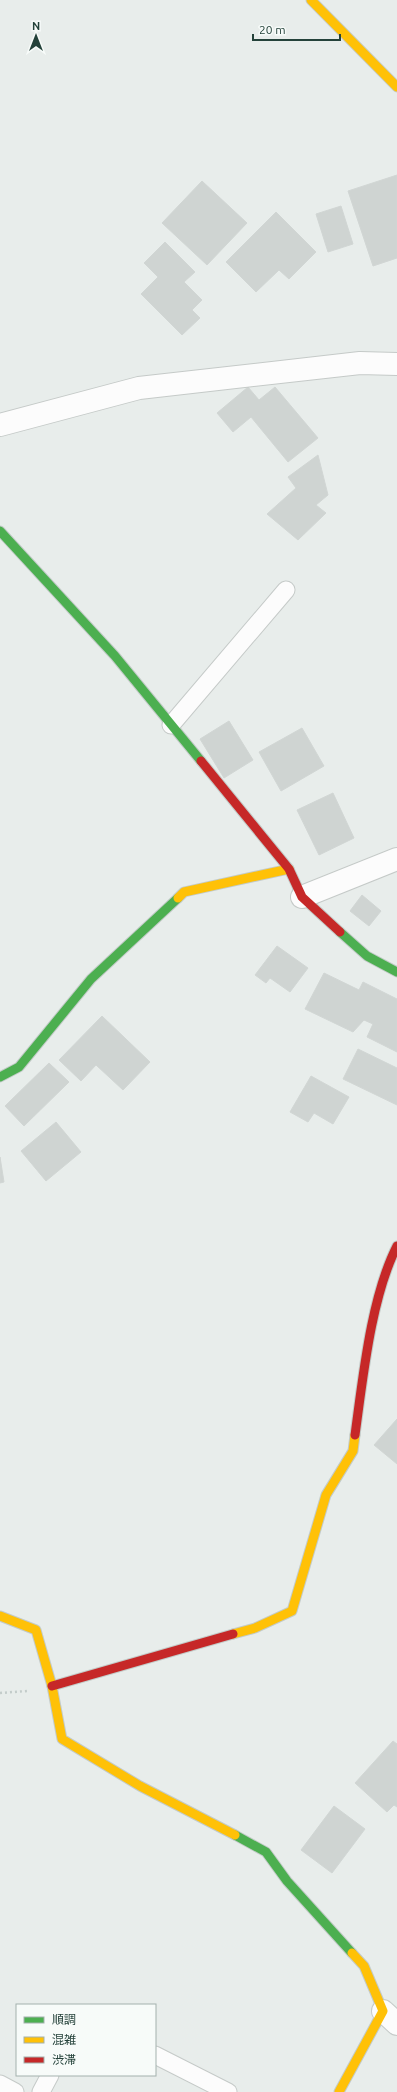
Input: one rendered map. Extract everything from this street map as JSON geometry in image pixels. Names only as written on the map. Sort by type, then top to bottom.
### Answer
[{"type":"street","points":[[311,0],[397,86]]},
{"type":"street","points":[[0,425],[139,388],[360,363],[397,364]]},
{"type":"street","points":[[2,536],[115,656],[289,869],[302,897],[367,956],[397,972]]},
{"type":"street","points":[[302,897],[397,860]]},
{"type":"street","points":[[0,1077],[19,1067],[91,979],[184,892],[289,869]]},
{"type":"street","points":[[52,1686],[255,1628],[292,1611],[326,1495],[353,1451],[364,1369],[376,1311],[391,1258],[397,1246]]},
{"type":"street","points":[[0,1616],[36,1630],[52,1686],[62,1739],[140,1786],[266,1852],[287,1881],[364,1966],[390,2017],[339,2092]]},
{"type":"lane","points":[[171,725],[286,590]]},
{"type":"lane","points":[[156,2056],[228,2092]]},
{"type":"lane","points":[[41,2092],[49,2076]]},
{"type":"lane","points":[[0,2084],[15,2092]]},
{"type":"building","points":[[397,175],[397,258],[373,266],[348,191]]},
{"type":"building","points":[[202,181],[247,223],[207,265],[162,223]]},
{"type":"building","points":[[341,206],[353,244],[328,252],[316,214]]},
{"type":"building","points":[[276,212],[316,252],[289,279],[279,270],[256,292],[226,262]]},
{"type":"building","points":[[165,242],[195,272],[184,282],[202,300],[192,310],[200,318],[182,335],[141,294],[158,277],[144,263]]},
{"type":"building","points":[[248,387],[259,400],[275,387],[318,438],[288,462],[251,417],[233,432],[217,413]]},
{"type":"building","points":[[318,455],[328,495],[316,505],[326,513],[298,540],[267,514],[296,488],[288,477]]},
{"type":"building","points":[[229,721],[253,760],[224,778],[200,739]]},
{"type":"building","points":[[302,728],[324,766],[281,791],[259,752]]},
{"type":"building","points":[[333,793],[354,838],[319,855],[297,810]]},
{"type":"building","points":[[362,895],[381,911],[369,926],[350,911]]},
{"type":"building","points":[[277,946],[308,968],[290,992],[270,978],[266,983],[255,975]]},
{"type":"building","points":[[324,973],[359,990],[363,982],[397,999],[397,1052],[367,1037],[373,1024],[364,1020],[353,1032],[305,1009]]},
{"type":"building","points":[[102,1016],[150,1062],[123,1090],[96,1065],[81,1081],[59,1060]]},
{"type":"building","points":[[358,1049],[397,1068],[397,1105],[343,1079]]},
{"type":"building","points":[[49,1063],[69,1082],[24,1126],[5,1106]]},
{"type":"building","points":[[311,1076],[349,1097],[333,1124],[314,1113],[308,1122],[290,1112]]},
{"type":"building","points":[[56,1122],[81,1152],[46,1181],[21,1151]]},
{"type":"building","points":[[0,1157],[4,1182],[0,1183]]},
{"type":"building","points":[[397,1419],[397,1464],[374,1445]]},
{"type":"building","points":[[393,1741],[397,1744],[397,1807],[394,1805],[387,1812],[355,1783]]},
{"type":"building","points":[[334,1806],[365,1829],[332,1873],[301,1850]]},
{"type":"traffic: fast","points":[[0,531],[115,656],[201,761]]},
{"type":"traffic: fast","points":[[0,1077],[19,1067],[91,979],[178,898]]},
{"type":"traffic: fast","points":[[340,932],[367,956],[397,972]]},
{"type":"traffic: fast","points":[[235,1835],[266,1852],[287,1881],[352,1953]]},
{"type":"traffic: slow","points":[[311,0],[397,87]]},
{"type":"traffic: slow","points":[[178,898],[184,892],[289,869]]},
{"type":"traffic: slow","points":[[233,1634],[255,1628],[292,1611],[326,1495],[353,1451],[355,1435]]},
{"type":"traffic: slow","points":[[0,1616],[36,1630],[52,1686],[62,1739],[140,1786],[235,1835]]},
{"type":"traffic: slow","points":[[339,2092],[383,2011],[364,1966],[352,1953]]},
{"type":"traffic: jam","points":[[201,761],[289,869],[302,897],[340,932]]},
{"type":"traffic: jam","points":[[355,1435],[374,1313],[388,1266],[397,1246]]},
{"type":"traffic: jam","points":[[52,1686],[233,1634]]}]
